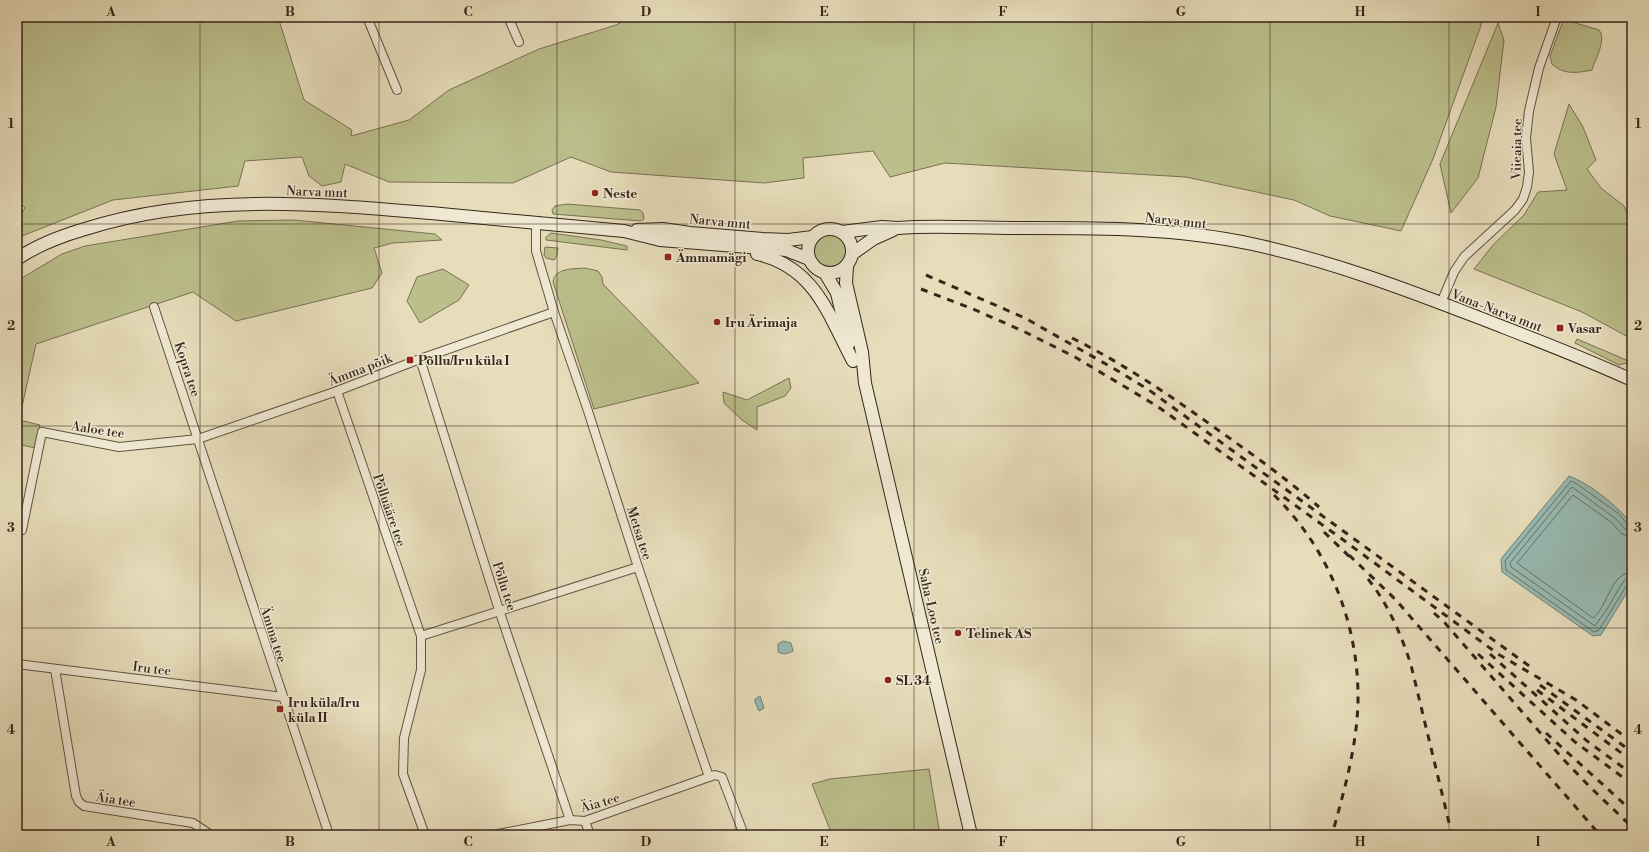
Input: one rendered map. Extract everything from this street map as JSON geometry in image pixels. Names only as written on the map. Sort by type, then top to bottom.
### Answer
[{"type":"main road","name":"Narva mnt","points":[[17,259],[52,240],[131,215],[211,206],[246,204],[336,205],[624,231],[663,229],[725,236],[788,240],[814,237],[823,230],[829,229],[842,232],[882,227],[1075,228],[1142,230],[1193,234],[1251,243],[1313,259],[1385,282],[1441,303]]},
{"type":"main road","name":"Narva mnt","points":[[852,254],[873,239],[898,228]]},
{"type":"main road","name":"Narva mnt","points":[[624,231],[660,240],[786,250],[810,259],[814,267],[825,273]]},
{"type":"main road","points":[[825,273],[837,273],[847,266],[852,254],[850,241],[842,232]]},
{"type":"main road","points":[[810,259],[808,248],[814,237]]},
{"type":"main road","points":[[703,244],[726,250],[771,257],[788,265],[799,273],[820,296],[853,361]]},
{"type":"main road","name":"Saha-Loo tee","points":[[847,266],[846,283],[862,352],[865,383],[971,835]]},
{"type":"main road","name":"Saha-Loo tee","points":[[825,273],[837,293],[853,361],[865,383]]},
{"type":"main road","name":"Vana-Narva mnt","points":[[1441,303],[1553,346],[1632,380]]},
{"type":"street","points":[[367,17],[397,90]]},
{"type":"street","points":[[508,17],[519,42]]},
{"type":"street","name":"Viieaia tee","points":[[1441,303],[1454,272],[1464,257],[1515,210],[1523,199],[1527,187],[1529,172],[1526,138],[1529,111],[1539,68],[1557,17]]},
{"type":"street","name":"Metsa tee","points":[[536,223],[536,251],[554,312],[709,777]]},
{"type":"street","name":"Kopra tee","points":[[154,307],[198,439]]},
{"type":"street","name":"Ämma põik","points":[[198,439],[337,391],[420,359],[554,312]]},
{"type":"street","name":"Põllu tee","points":[[420,359],[500,610],[570,820]]},
{"type":"street","name":"Põlluääre tee","points":[[337,391],[421,636],[421,670],[404,738],[403,774],[425,835]]},
{"type":"street","name":"Aaloe tee","points":[[22,530],[42,432],[118,447],[198,439]]},
{"type":"street","name":"Ämma tee","points":[[198,439],[329,835]]},
{"type":"street","points":[[421,636],[638,567]]},
{"type":"street","name":"Iru tee","points":[[17,664],[283,697]]},
{"type":"street","name":"Äia tee","points":[[55,669],[76,796],[79,802],[84,806],[194,823],[211,835]]},
{"type":"street","points":[[709,777],[715,775],[722,777],[744,835]]},
{"type":"street","name":"Äia tee","points":[[493,835],[570,820],[586,821],[709,777]]},
{"type":"street","points":[[586,821],[590,835]]},
{"type":"green space","points":[[17,17],[278,17],[304,100],[352,130],[351,136],[409,120],[449,90],[539,49],[616,25],[631,17],[1484,17],[1433,159],[1401,231],[1330,216],[1294,200],[1186,177],[945,163],[890,177],[873,151],[803,158],[804,178],[764,183],[611,172],[571,157],[513,183],[389,182],[345,164],[341,182],[322,186],[309,176],[302,157],[245,161],[238,186],[113,200],[17,238],[17,216],[20,215],[25,208],[17,200]]},
{"type":"green space","points":[[1563,21],[1569,21],[1599,30],[1602,39],[1600,50],[1592,70],[1566,72],[1552,64],[1550,56]]},
{"type":"green space","points":[[1498,23],[1504,40],[1496,107],[1478,178],[1451,213],[1440,164]]},
{"type":"green space","points":[[1569,104],[1583,127],[1596,160],[1587,169],[1601,188],[1624,206],[1632,225],[1632,339],[1582,312],[1474,269],[1493,245],[1524,215],[1538,192],[1567,190],[1554,154]]},
{"type":"green space","points":[[567,204],[640,210],[643,213],[644,219],[641,221],[553,214],[552,210],[555,206]]},
{"type":"green space","points":[[294,220],[435,234],[442,240],[393,243],[374,248],[382,273],[372,288],[236,321],[193,292],[36,344],[19,420],[40,425],[35,448],[17,444],[17,281],[62,254],[85,246],[238,221]]},
{"type":"green space","points":[[551,233],[601,240],[627,246],[627,250],[546,240],[546,237]]},
{"type":"green space","points":[[830,235],[839,238],[843,242],[846,251],[843,260],[839,264],[830,267],[821,264],[817,260],[814,251],[817,242],[821,238]]},
{"type":"green space","points":[[545,247],[558,248],[557,255],[554,260],[546,258],[544,255]]},
{"type":"green space","points":[[585,268],[598,271],[602,277],[603,284],[699,383],[594,409],[553,282],[554,277],[560,272],[570,269]]},
{"type":"green space","points":[[443,269],[469,285],[459,300],[420,323],[407,301],[417,277]]},
{"type":"green space","points":[[1577,339],[1631,362],[1619,365],[1575,343]]},
{"type":"green space","points":[[789,378],[791,388],[785,396],[757,407],[757,430],[742,420],[724,403],[723,392],[747,400]]},
{"type":"green space","points":[[929,769],[940,835],[832,835],[812,784],[830,779]]},
{"type":"water","points":[[1569,476],[1586,484],[1603,496],[1632,524],[1632,584],[1601,635],[1593,636],[1502,572],[1501,559]]},
{"type":"water","points":[[783,641],[791,643],[793,651],[786,654],[778,652],[778,644]]},
{"type":"water","points":[[760,696],[764,708],[759,711],[755,699]]},
{"type":"railway","points":[[926,275],[1025,318],[1149,390],[1532,668]]},
{"type":"railway","points":[[921,289],[973,309],[1023,331],[1075,357],[1157,406],[1342,539],[1498,654],[1576,700],[1632,742]]},
{"type":"railway","points":[[1072,338],[1129,370],[1183,405],[1244,448],[1319,507]]},
{"type":"railway","points":[[1274,495],[1293,516],[1310,539],[1325,564],[1337,589],[1353,644],[1357,672],[1357,718],[1349,769],[1332,835]]},
{"type":"railway","points":[[1324,532],[1353,560]]},
{"type":"railway","points":[[1349,555],[1395,599],[1600,835]]},
{"type":"railway","points":[[1368,579],[1388,609],[1403,642],[1411,665],[1452,835]]},
{"type":"railway","points":[[1434,613],[1445,623],[1563,759],[1632,827]]},
{"type":"railway","points":[[1478,654],[1575,742],[1632,784]]},
{"type":"railway","points":[[1490,654],[1587,741],[1632,774]]},
{"type":"railway","points":[[1540,685],[1632,752]]},
{"type":"railway","points":[[1537,690],[1632,761]]},
{"type":"railway","points":[[1546,733],[1632,811]]},
{"type":"place","name":"Neste","points":[[595,193]]},
{"type":"place","name":"Ämmamägi","points":[[668,257]]},
{"type":"place","name":"Iru Ärimaja","points":[[717,322]]},
{"type":"place","name":"Vasar","points":[[1560,328]]},
{"type":"place","name":"Põllu/Iru küla I","points":[[410,360]]},
{"type":"place","name":"Telinek AS","points":[[958,633]]},
{"type":"place","name":"SL 34","points":[[888,680]]},
{"type":"place","name":"Iru küla/Iru küla II","points":[[280,709]]}]
